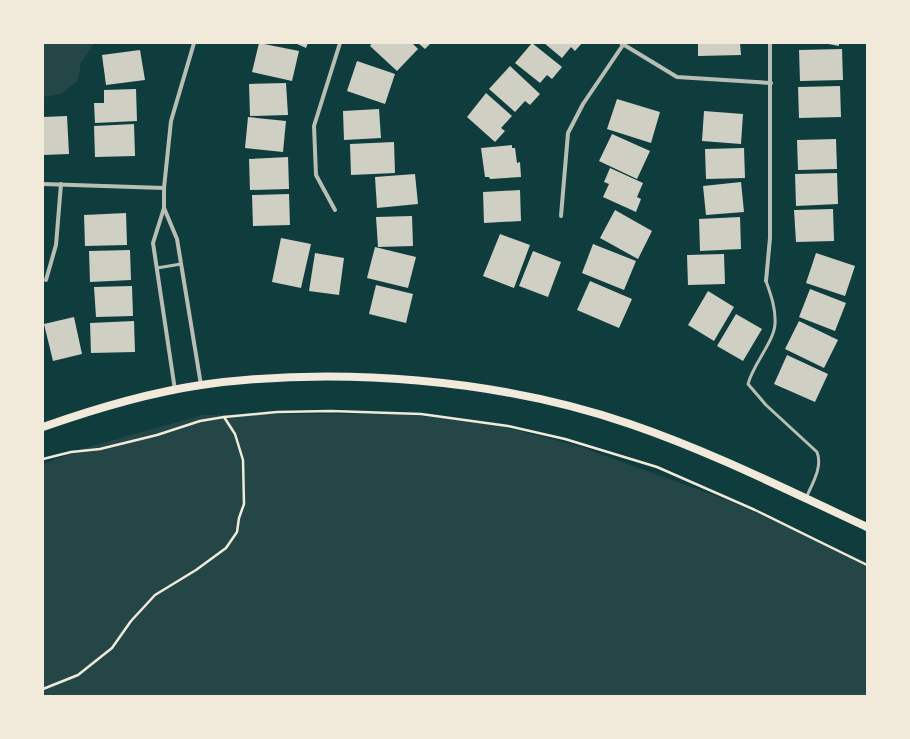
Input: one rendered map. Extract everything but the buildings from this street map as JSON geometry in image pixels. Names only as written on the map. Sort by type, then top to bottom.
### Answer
[{"type":"main road","points":[[43,427],[75,416],[175,390],[201,385],[284,378],[412,380],[454,384],[525,395],[584,410],[682,442],[744,468],[867,527]]},
{"type":"street","points":[[175,390],[153,243],[164,208],[164,188],[171,121],[194,43]]},
{"type":"street","points":[[335,210],[316,175],[314,126],[340,43]]},
{"type":"street","points":[[766,281],[770,238],[770,43]]},
{"type":"street","points":[[561,216],[568,133],[583,104],[622,44],[677,77],[771,83]]},
{"type":"street","points":[[43,184],[164,188]]},
{"type":"street","points":[[46,280],[56,245],[61,184]]},
{"type":"street","points":[[164,208],[177,239],[201,385]]},
{"type":"lane","points":[[157,268],[181,264]]},
{"type":"lane","points":[[766,281],[774,304],[775,326],[767,346],[751,373],[748,384],[766,405],[817,452],[819,457],[819,468],[806,498]]},
{"type":"path","points":[[43,459],[71,452],[100,449],[157,435],[200,421],[224,417],[277,412],[323,411],[421,414],[508,426],[565,439],[657,467],[755,510],[867,565]]},
{"type":"path","points":[[43,689],[78,675],[112,648],[131,621],[154,595],[196,570],[226,548],[237,532],[239,518],[244,504],[243,460],[235,434],[224,417]]},
{"type":"shaded area","points":[[43,43],[94,43],[81,63],[78,80],[61,94],[43,97]]},
{"type":"shaded area","points":[[401,414],[490,423],[581,447],[727,500],[867,562],[867,696],[43,696],[43,464],[85,448],[202,415]]}]
